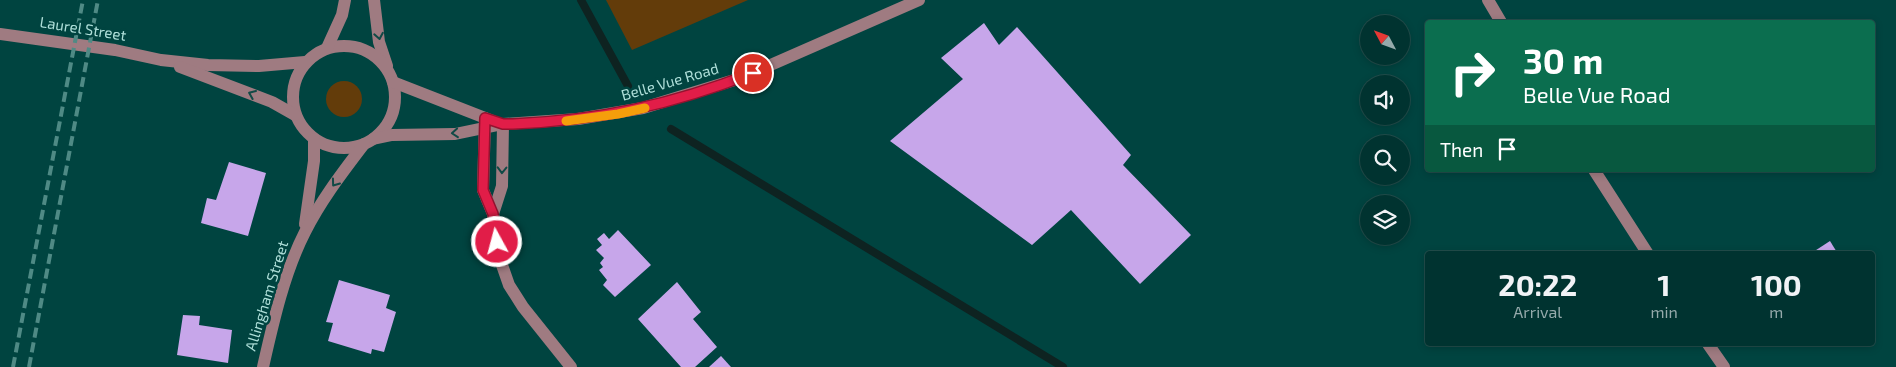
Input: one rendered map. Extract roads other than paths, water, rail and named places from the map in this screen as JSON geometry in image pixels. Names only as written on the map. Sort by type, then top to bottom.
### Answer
[{"type":"street","points":[[327,48],[342,15],[345,0]]},
{"type":"street","points":[[374,0],[380,42],[390,76],[395,98],[392,114],[385,128],[369,142],[347,148],[330,147],[306,133],[295,115],[292,101],[293,87],[297,74],[305,62],[327,48],[344,45],[361,48],[377,57],[390,76]]},
{"type":"street","name":"Belle Vue Road","points":[[390,76],[484,123],[547,123],[618,114],[673,100],[778,63],[918,0]]},
{"type":"street","points":[[1488,0],[1500,20]]},
{"type":"street","name":"Laurel Street","points":[[0,34],[115,50],[161,60],[217,65],[260,66],[305,62]]},
{"type":"street","name":"Laurel Street","points":[[161,60],[272,102],[295,115]]},
{"type":"street","points":[[484,123],[483,190],[493,214],[502,265],[509,285],[523,307],[571,367]]},
{"type":"street","name":"Belle Vue Road","points":[[369,142],[392,135],[455,134],[484,123]]},
{"type":"street","points":[[493,214],[502,186],[503,124]]},
{"type":"street","name":"Allingham Street","points":[[304,234],[314,161],[314,139]]},
{"type":"street","name":"Allingham Street","points":[[263,367],[285,285],[304,234],[327,193],[369,142]]},
{"type":"street","points":[[1595,172],[1646,251]]},
{"type":"street","points":[[1709,346],[1724,367]]},
{"type":"waterway","points":[[581,0],[628,86]]},
{"type":"waterway","points":[[671,129],[1063,367]]},
{"type":"railway","points":[[13,367],[83,0]]},
{"type":"railway","points":[[29,367],[98,0]]}]
